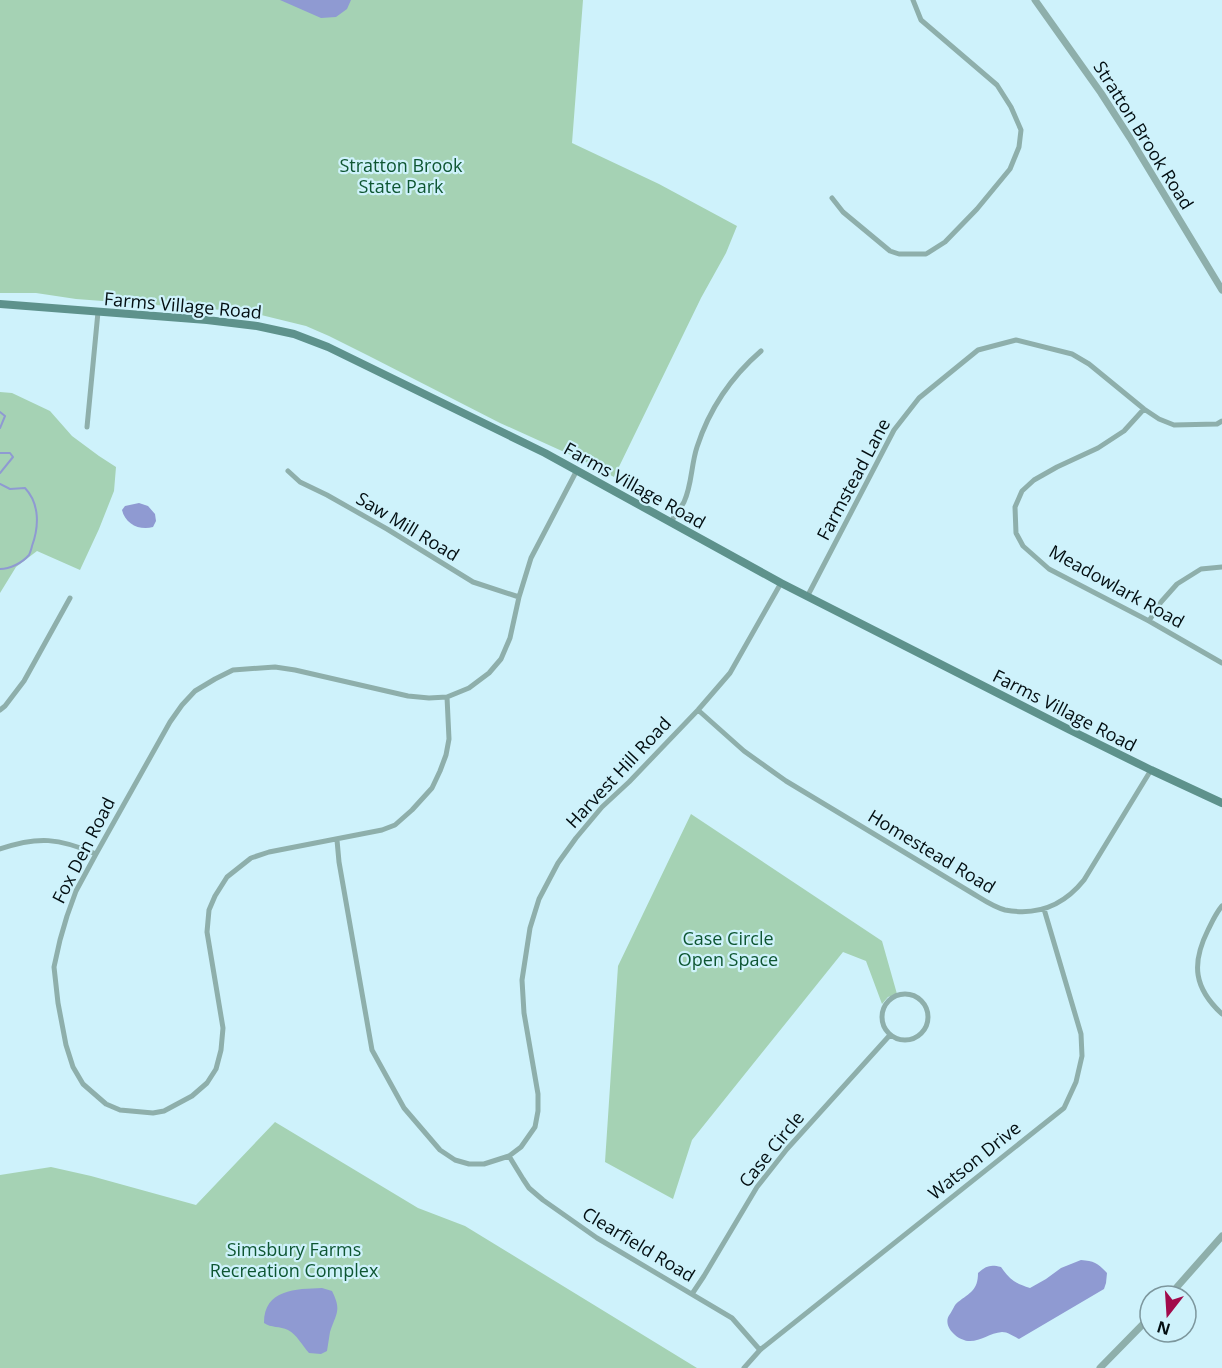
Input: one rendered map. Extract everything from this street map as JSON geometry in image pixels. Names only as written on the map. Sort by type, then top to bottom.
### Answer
[{"type":"main road","name":"Farms Village Road","points":[[0,304],[247,325],[294,334],[328,347],[545,453],[807,597],[1151,770],[1222,803]]},
{"type":"street","points":[[832,198],[843,212],[890,251],[899,254],[927,254],[945,243],[977,209],[1010,169],[1019,147],[1021,130],[998,85],[921,20],[913,0]]},
{"type":"street","name":"Stratton Brook Road","points":[[1035,0],[1130,138],[1222,290]]},
{"type":"street","points":[[87,427],[98,312]]},
{"type":"street","name":"Farmstead Lane","points":[[807,597],[894,430],[919,398],[978,350],[1016,340],[1072,354],[1089,364],[1159,419],[1174,425],[1222,422]]},
{"type":"street","points":[[671,522],[684,501],[696,449],[708,418],[725,390],[761,351]]},
{"type":"street","name":"Meadowlark Road","points":[[1144,409],[1124,430],[1098,448],[1034,480],[1022,492],[1015,507],[1016,533],[1023,546],[1049,569],[1149,621],[1222,663]]},
{"type":"street","name":"Fox Den Road","points":[[447,697],[449,739],[440,771],[432,788],[395,825],[382,830],[269,852],[251,858],[227,877],[215,896],[210,910],[207,932],[223,1028],[216,1069],[207,1083],[192,1096],[164,1111],[153,1113],[120,1110],[106,1104],[83,1084],[73,1067],[66,1045],[58,1003],[54,967],[60,940],[76,891],[159,741],[182,705],[195,692],[233,670],[275,667],[408,696],[447,697],[469,688],[489,673],[501,659],[510,638],[531,558],[577,470]]},
{"type":"street","name":"Saw Mill Road","points":[[288,471],[300,482],[327,495],[473,582],[519,597]]},
{"type":"street","points":[[1149,621],[1161,602],[1177,584],[1201,570],[1222,567]]},
{"type":"street","name":"Harvest Hill Road","points":[[337,840],[367,1026],[372,1050],[380,1066],[404,1108],[440,1150],[455,1160],[469,1164],[484,1164],[509,1156],[530,1136],[535,1127],[538,1111],[538,1094],[524,1013],[522,980],[530,928],[539,899],[558,863],[589,822],[698,710],[729,673],[781,583]]},
{"type":"street","points":[[0,710],[24,681],[70,598]]},
{"type":"street","name":"Homestead Road","points":[[698,710],[744,751],[786,781],[972,893],[1005,910],[1044,909],[1071,894],[1084,880],[1151,770]]},
{"type":"street","points":[[0,849],[23,842],[48,839],[77,846],[96,854]]},
{"type":"street","points":[[1222,906],[1203,940],[1198,965],[1199,982],[1204,994],[1222,1014]]},
{"type":"street","name":"Watson Drive","points":[[744,1368],[760,1350],[1064,1108],[1077,1082],[1082,1056],[1081,1034],[1044,909]]},
{"type":"street","points":[[1216,914],[1222,918]]},
{"type":"street","points":[[908,994],[922,1001],[926,1007],[928,1023],[920,1036],[905,1041],[890,1035],[883,1023],[887,1003],[892,998],[908,994]]},
{"type":"street","name":"Case Circle","points":[[692,1294],[757,1187],[787,1149],[890,1035]]},
{"type":"street","name":"Clearfield Road","points":[[509,1156],[529,1188],[543,1200],[597,1238],[732,1318],[760,1350]]},
{"type":"street","points":[[1180,1284],[1222,1236]]},
{"type":"street","points":[[1100,1368],[1138,1329]]},
{"type":"green space","name":"Stratton Brook State Park","points":[[0,0],[583,0],[572,143],[659,184],[737,226],[726,253],[701,298],[614,477],[306,326],[249,312],[76,299],[36,293],[0,293]]},
{"type":"green space","points":[[0,392],[12,393],[50,411],[72,436],[116,467],[114,491],[80,570],[37,551],[16,567],[0,593]]},
{"type":"green space","name":"Case Circle Open Space","points":[[691,814],[882,941],[897,994],[888,997],[882,1004],[866,961],[843,952],[692,1140],[673,1199],[605,1162],[618,966]]},
{"type":"green space","name":"Simsbury Farms Recreation Complex","points":[[275,1122],[418,1208],[465,1226],[697,1368],[0,1368],[0,1175],[51,1167],[196,1205]]},
{"type":"water","points":[[280,0],[351,0],[347,9],[336,17],[321,18]]},
{"type":"water","points":[[139,503],[148,506],[155,514],[156,521],[153,527],[138,527],[126,519],[122,510],[125,506]]},
{"type":"water","points":[[1081,1260],[1096,1263],[1107,1273],[1104,1289],[1019,1339],[1002,1332],[970,1341],[960,1338],[949,1327],[948,1318],[955,1306],[972,1290],[977,1283],[978,1273],[986,1267],[1001,1267],[1013,1280],[1030,1288],[1061,1268]]},
{"type":"water","points":[[322,1288],[332,1291],[337,1303],[327,1351],[321,1354],[309,1353],[291,1332],[264,1323],[265,1312],[275,1297],[302,1289]]},
{"type":"waterway","points":[[0,412],[5,416],[0,428]]},
{"type":"waterway","points":[[0,453],[10,453],[13,457],[0,473]]},
{"type":"waterway","points":[[0,484],[10,489],[25,488],[30,494],[37,516],[29,555],[16,565],[0,569]]}]
